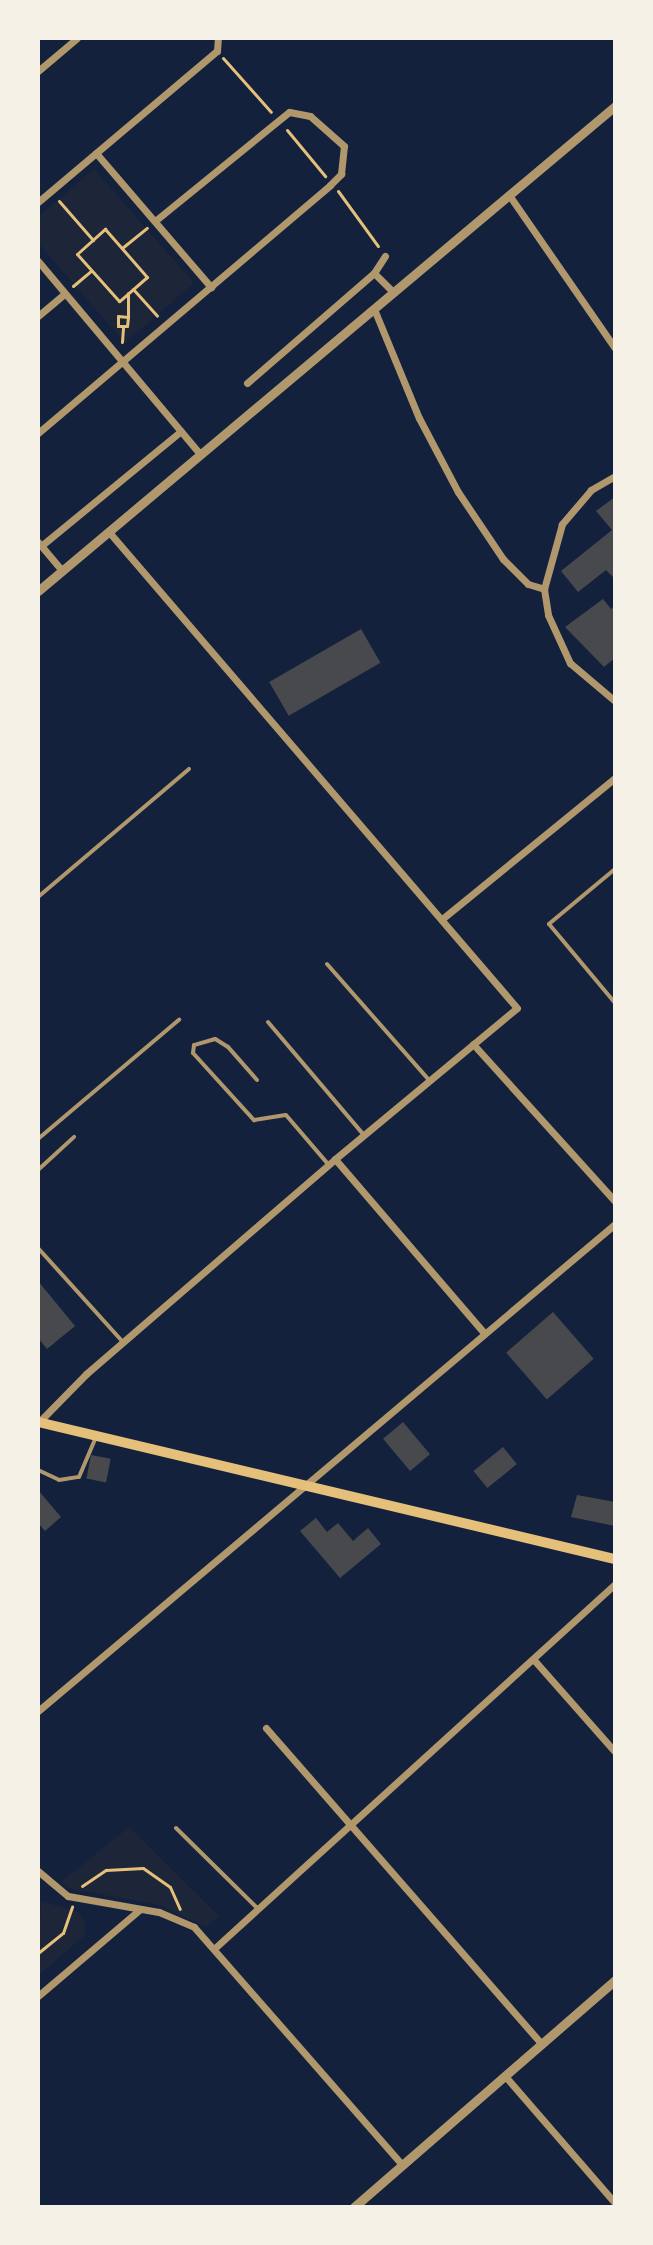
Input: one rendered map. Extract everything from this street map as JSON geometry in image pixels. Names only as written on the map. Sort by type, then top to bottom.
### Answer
[{"type":"main road","points":[[38,1422],[305,1488],[615,1559]]},
{"type":"street","points":[[38,71],[77,38]]},
{"type":"street","points":[[38,202],[217,51],[218,38]]},
{"type":"street","points":[[38,591],[615,106]]},
{"type":"street","points":[[38,433],[331,183],[345,159],[336,136],[301,113],[278,119],[155,221]]},
{"type":"street","points":[[96,153],[211,287]]},
{"type":"street","points":[[509,195],[615,348]]},
{"type":"street","points":[[247,383],[374,273],[385,256]]},
{"type":"street","points":[[38,261],[201,455]]},
{"type":"street","points":[[374,273],[393,292]]},
{"type":"street","points":[[38,316],[65,293]]},
{"type":"street","points":[[374,309],[419,418],[458,492],[503,559],[528,584],[544,589]]},
{"type":"street","points":[[62,571],[40,544],[181,431]]},
{"type":"street","points":[[615,476],[591,490],[562,524],[544,589],[552,628],[570,663],[615,701]]},
{"type":"street","points":[[38,1422],[123,1343],[332,1161],[517,1008],[109,532]]},
{"type":"street","points":[[442,919],[615,778]]},
{"type":"street","points":[[473,1044],[615,1201]]},
{"type":"street","points":[[332,1161],[485,1334]]},
{"type":"street","points":[[38,1710],[615,1224]]},
{"type":"street","points":[[216,1947],[615,1584]]},
{"type":"street","points":[[534,1660],[615,1752]]},
{"type":"street","points":[[266,1728],[542,2044]]},
{"type":"street","points":[[38,1871],[68,1896],[159,1912],[194,1927],[216,1947],[402,2165]]},
{"type":"street","points":[[38,1996],[139,1910]]},
{"type":"street","points":[[354,2207],[615,1980]]},
{"type":"street","points":[[505,2076],[615,2203]]},
{"type":"lane","points":[[38,897],[189,769]]},
{"type":"lane","points":[[615,869],[549,924],[615,1003]]},
{"type":"lane","points":[[327,964],[429,1080]]},
{"type":"lane","points":[[38,1139],[179,1020]]},
{"type":"lane","points":[[268,1022],[364,1135]]},
{"type":"lane","points":[[257,1080],[215,1039],[194,1045],[193,1053],[254,1120],[286,1115],[332,1161]]},
{"type":"lane","points":[[38,1170],[74,1137]]},
{"type":"lane","points":[[38,1248],[123,1343]]},
{"type":"lane","points":[[38,1470],[59,1480],[79,1477],[96,1437]]},
{"type":"lane","points":[[176,1828],[258,1909]]},
{"type":"path","points":[[217,51],[331,183],[385,256]]},
{"type":"path","points":[[51,191],[93,240]]},
{"type":"path","points":[[122,248],[155,221]]},
{"type":"path","points":[[105,229],[147,277],[119,301],[77,254],[93,240],[105,229]]},
{"type":"path","points":[[65,293],[91,271]]},
{"type":"path","points":[[133,289],[166,325]]},
{"type":"path","points":[[128,293],[128,317]]},
{"type":"shaded area","points":[[94,169],[194,283],[125,343],[38,243],[38,217]]},
{"type":"shaded area","points":[[129,1827],[219,1916],[206,1927],[159,1905],[67,1888],[61,1882]]},
{"type":"shaded area","points":[[41,1901],[78,1912],[85,1921],[85,1935],[38,1976]]},
{"type":"building","points":[[615,497],[615,579],[606,570],[578,592],[561,571],[612,530],[596,511]]},
{"type":"building","points":[[603,599],[611,609],[615,606],[615,658],[604,667],[565,627]]},
{"type":"building","points":[[361,629],[381,663],[289,716],[269,682]]},
{"type":"building","points":[[38,1281],[75,1326],[47,1349],[38,1338]]},
{"type":"building","points":[[553,1312],[594,1359],[547,1399],[506,1353]]},
{"type":"building","points":[[403,1422],[430,1454],[410,1471],[383,1439]]},
{"type":"building","points":[[503,1447],[517,1464],[487,1488],[473,1471]]},
{"type":"building","points":[[91,1455],[111,1459],[106,1482],[86,1479]]},
{"type":"building","points":[[38,1490],[61,1517],[45,1531],[38,1523]]},
{"type":"building","points":[[577,1495],[615,1502],[615,1526],[571,1517]]},
{"type":"building","points":[[316,1518],[327,1532],[338,1523],[353,1541],[368,1528],[381,1544],[340,1578],[300,1531]]}]
